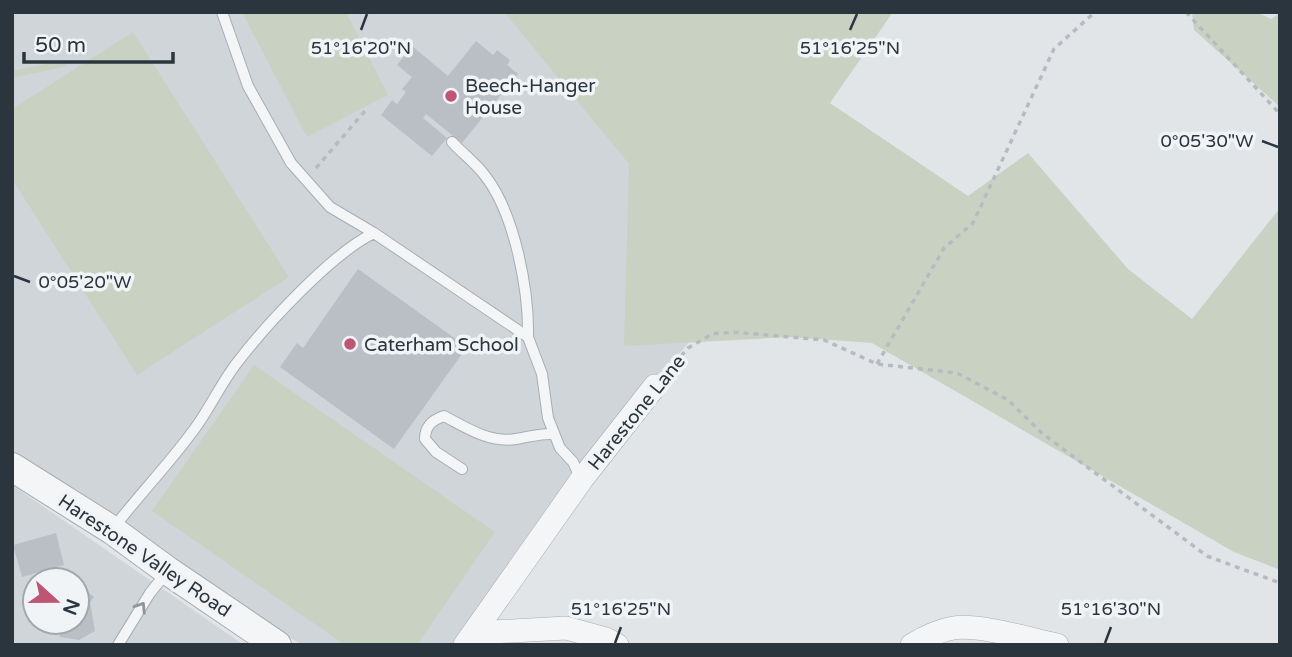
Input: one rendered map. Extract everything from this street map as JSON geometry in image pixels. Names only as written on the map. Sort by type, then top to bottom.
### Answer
[{"type":"street","name":"Harestone Lane","points":[[469,639],[582,479],[655,386]]},
{"type":"street","name":"Harestone Valley Road","points":[[12,467],[112,530],[278,645]]},
{"type":"street","points":[[469,639],[566,628],[595,635],[617,645]]},
{"type":"street","points":[[912,645],[930,634],[956,628],[982,630],[1057,645]]},
{"type":"lane","points":[[222,12],[247,86],[291,163],[330,207],[374,233],[528,337]]},
{"type":"lane","points":[[452,142],[487,177],[504,209],[517,252],[529,313],[528,337],[542,374],[548,418],[560,448],[573,462],[582,479]]},
{"type":"lane","points":[[112,530],[192,432],[235,365],[254,342],[311,282],[358,240],[374,233]]},
{"type":"lane","points":[[462,468],[436,452],[425,439],[425,430],[433,419],[444,416],[469,430],[503,440],[519,439],[536,433],[554,433]]},
{"type":"lane","points":[[118,645],[150,593],[168,571]]},
{"type":"path","points":[[877,364],[944,248],[973,223],[1055,48],[1095,12]]},
{"type":"path","points":[[1186,12],[1280,114]]},
{"type":"path","points":[[306,180],[365,111]]},
{"type":"path","name":"Harestone Lane","points":[[655,386],[688,348],[712,334],[733,332],[824,340],[877,364],[957,373],[1008,400],[1043,434],[1207,556],[1280,583]]},
{"type":"shaded area","name":"Caterham School","points":[[12,12],[597,12],[714,314],[592,452],[456,645],[302,645],[12,460]]},
{"type":"shaded area","points":[[242,12],[346,12],[388,95],[307,137]]},
{"type":"shaded area","points":[[504,12],[893,12],[830,103],[968,196],[1028,153],[1128,269],[1192,319],[1280,208],[1280,570],[1234,552],[872,343],[790,337],[624,346],[629,164]]},
{"type":"shaded area","points":[[1192,12],[1257,12],[1271,19],[1280,13],[1280,107],[1194,30]]},
{"type":"shaded area","points":[[133,32],[289,277],[137,375],[12,179],[12,109]]},
{"type":"shaded area","points":[[65,60],[67,66],[12,78],[12,71]]},
{"type":"shaded area","points":[[254,365],[495,532],[417,645],[345,645],[152,511]]},
{"type":"shaded area","points":[[12,485],[244,645],[12,645]]},
{"type":"building","name":"Beech-Hanger House","points":[[476,41],[493,55],[497,50],[510,60],[507,65],[518,74],[462,143],[426,114],[423,118],[447,138],[432,156],[381,115],[392,100],[397,104],[406,92],[402,89],[412,77],[397,65],[412,46],[448,76]]},
{"type":"building","points":[[358,269],[467,347],[394,449],[280,367],[297,343],[303,348]]},
{"type":"building","points":[[56,533],[64,565],[21,566],[21,573],[13,545]]},
{"type":"building","points":[[91,608],[95,631],[91,633]]},
{"type":"building","points":[[60,636],[86,636],[79,640]]},
{"type":"place","name":"Beech-Hanger House","points":[[451,96]]},
{"type":"place","name":"Caterham School","points":[[350,344]]}]
